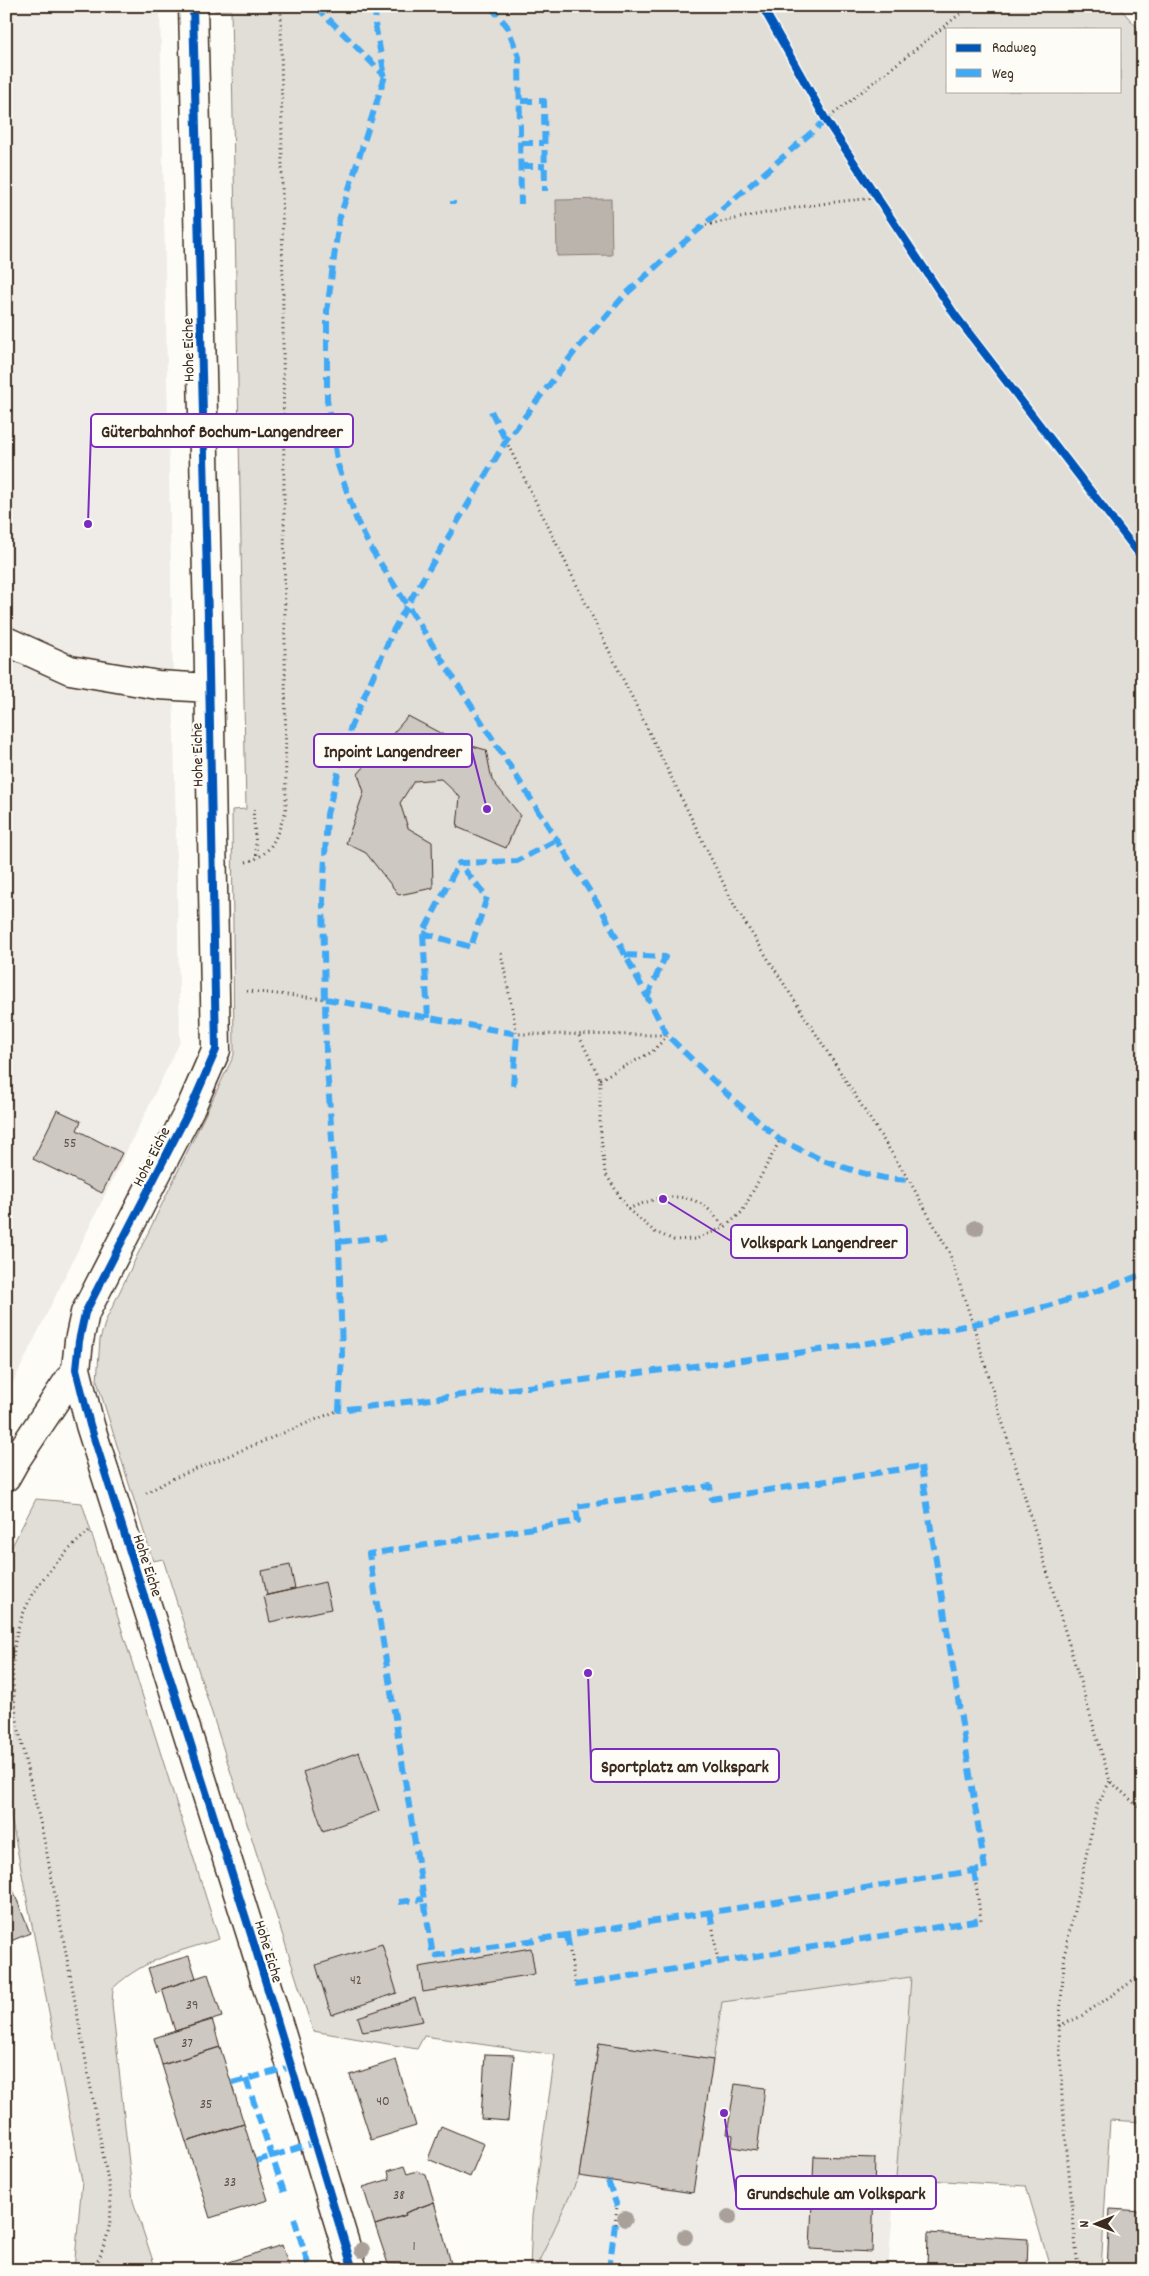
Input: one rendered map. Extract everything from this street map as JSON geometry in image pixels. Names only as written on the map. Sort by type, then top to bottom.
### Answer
[{"type":"street","name":"Hohe Eiche","points":[[193,6],[216,1050],[192,1104],[86,1313],[79,1341],[76,1369],[90,1425],[254,1944],[353,2270]]},
{"type":"street","points":[[6,641],[70,670],[158,685],[209,688]]},
{"type":"street","name":"Hohe Eiche","points":[[6,1477],[14,1461],[76,1369]]},
{"type":"path","points":[[246,862],[257,859],[271,849],[286,811],[281,6]]},
{"type":"path","points":[[826,120],[970,6]]},
{"type":"path","points":[[700,226],[840,200],[877,198]]},
{"type":"path","points":[[506,441],[735,907],[909,1180],[949,1252],[976,1333],[1110,1781],[1143,1811]]},
{"type":"path","points":[[253,810],[257,859]]},
{"type":"path","points":[[501,953],[517,1034],[579,1036],[667,1035],[652,1052],[600,1079]]},
{"type":"path","points":[[215,992],[266,992],[326,999]]},
{"type":"path","points":[[579,1036],[600,1079],[600,1126],[605,1173],[628,1209],[655,1232],[674,1240],[696,1239],[726,1227],[742,1212],[780,1140]]},
{"type":"path","points":[[628,1209],[652,1200],[674,1197],[690,1199],[704,1206],[726,1227]]},
{"type":"path","points":[[94,2270],[108,2236],[112,2214],[110,2192],[47,1852],[15,1706],[12,1674],[15,1641],[22,1617],[32,1594],[60,1557],[116,1508],[172,1479],[339,1410]]},
{"type":"path","points":[[1078,2270],[1062,2097],[1059,2026],[1065,1952],[1098,1806],[1110,1781]]},
{"type":"path","points":[[976,1884],[981,1920]]},
{"type":"path","points":[[713,1929],[718,1962]]},
{"type":"path","points":[[570,1952],[575,1985]]},
{"type":"path","points":[[1059,2026],[1080,2017],[1143,1974]]},
{"type":"path","points":[[615,2224],[617,2206]]},
{"type":"shaded area","points":[[6,6],[160,6],[180,1042],[6,1397]]},
{"type":"shaded area","points":[[215,6],[1118,6],[1143,34],[1143,2122],[1110,2120],[1101,2270],[1051,2270],[1026,2186],[896,2178],[911,1977],[722,2002],[713,2060],[599,2043],[579,2176],[535,2270],[530,2270],[532,2216],[555,2055],[424,2036],[417,2049],[313,2031],[163,1559],[153,1561],[97,1381],[100,1339],[106,1320],[234,1055],[232,810],[246,809],[231,10],[215,11]]},
{"type":"shaded area","points":[[611,199],[612,255],[557,256],[556,200]]},
{"type":"shaded area","points":[[36,1499],[82,1503],[219,1939],[176,1952],[150,1963],[125,1978],[113,1988],[112,2004],[133,2201],[156,2270],[74,2270],[82,2181],[6,1792],[6,1558]]},
{"type":"shaded area","points":[[912,1977],[888,2270],[530,2270],[532,2216],[560,2017],[722,2002]]},
{"type":"building","points":[[408,716],[455,741],[486,750],[492,780],[520,815],[506,848],[457,827],[460,797],[441,779],[414,781],[400,803],[408,828],[432,842],[433,888],[399,895],[366,853],[346,843],[364,792],[358,774]]},
{"type":"building","points":[[57,1110],[81,1121],[77,1130],[122,1153],[102,1193],[33,1159]]},
{"type":"building","points":[[290,1565],[295,1589],[267,1595],[262,1571]]},
{"type":"building","points":[[325,1582],[331,1609],[270,1622],[264,1596]]},
{"type":"building","points":[[359,1752],[379,1811],[323,1831],[303,1772]]},
{"type":"building","points":[[6,1872],[30,1933],[6,1943]]},
{"type":"building","points":[[382,1944],[397,1993],[331,2015],[316,1965]]},
{"type":"building","points":[[531,1948],[535,1974],[423,1992],[419,1967]]},
{"type":"building","points":[[189,1956],[196,1978],[162,1989],[163,1991],[156,1993],[148,1968]]},
{"type":"building","points":[[208,1974],[222,2017],[175,2031],[162,1989]]},
{"type":"building","points":[[415,1998],[423,2021],[363,2032],[358,2017]]},
{"type":"building","points":[[212,2019],[220,2047],[162,2065],[154,2038]]},
{"type":"building","points":[[599,2043],[713,2060],[693,2193],[579,2176]]},
{"type":"building","points":[[220,2047],[244,2124],[186,2142],[162,2065]]},
{"type":"building","points":[[485,2054],[514,2055],[508,2121],[481,2119]]},
{"type":"building","points":[[396,2060],[416,2126],[371,2140],[350,2075]]},
{"type":"building","points":[[735,2084],[765,2088],[757,2151],[732,2147],[733,2135],[727,2134]]},
{"type":"building","points":[[244,2124],[268,2200],[210,2218],[186,2142]]},
{"type":"building","points":[[441,2126],[484,2144],[470,2177],[428,2159]]},
{"type":"building","points":[[814,2156],[875,2158],[872,2252],[810,2249]]},
{"type":"building","points":[[404,2166],[407,2174],[417,2171],[426,2175],[434,2202],[405,2213],[406,2215],[375,2225],[363,2187],[390,2179],[388,2171]]},
{"type":"building","points":[[434,2202],[452,2267],[388,2264],[375,2225],[406,2215],[405,2213]]},
{"type":"building","points":[[1110,2209],[1143,2211],[1143,2270],[1107,2270]]},
{"type":"building","points":[[928,2233],[1028,2239],[1027,2270],[927,2270]]},
{"type":"building","points":[[282,2245],[290,2270],[227,2270],[225,2263]]},
{"type":"marked path","points":[[316,6],[385,76]]},
{"type":"marked path","points":[[376,6],[375,24],[385,76],[339,220],[327,311],[327,400],[338,465],[357,521],[370,547],[603,912],[667,1035],[731,1098],[780,1140],[820,1159],[858,1172],[884,1178],[909,1180]]},
{"type":"marked path","points":[[490,6],[507,26],[519,57],[521,204]]},
{"type":"marked path","points":[[521,101],[544,101],[545,191]]},
{"type":"marked path","points":[[826,120],[625,295],[576,350],[506,441],[408,604],[393,631],[351,726],[327,814],[323,900],[326,1052],[339,1242],[342,1355],[339,1410],[826,1349],[934,1332],[1040,1308],[1092,1293],[1143,1274]]},
{"type":"marked path","points":[[521,143],[544,143]]},
{"type":"marked path","points":[[521,166],[545,166]]},
{"type":"marked path","points":[[491,411],[506,441]]},
{"type":"marked path","points":[[428,1018],[423,933],[459,863],[517,861],[557,840]]},
{"type":"marked path","points":[[423,933],[471,947],[487,897],[459,863]]},
{"type":"marked path","points":[[625,955],[665,957],[647,997]]},
{"type":"marked path","points":[[326,999],[517,1034],[513,1086]]},
{"type":"marked path","points":[[339,1242],[382,1237],[383,1245]]},
{"type":"marked path","points":[[921,1466],[985,1869],[433,1956],[369,1554],[578,1521],[576,1507],[710,1486],[712,1499],[921,1466]]},
{"type":"marked path","points":[[974,1870],[976,1884]]},
{"type":"marked path","points":[[399,1902],[424,1899]]},
{"type":"marked path","points":[[710,1912],[713,1929]]},
{"type":"marked path","points":[[575,1985],[981,1920]]},
{"type":"marked path","points":[[567,1935],[570,1952]]},
{"type":"marked path","points":[[232,2083],[291,2067]]},
{"type":"marked path","points":[[246,2079],[284,2192]]},
{"type":"marked path","points":[[256,2161],[315,2143]]},
{"type":"marked path","points":[[608,2181],[617,2206]]},
{"type":"marked path","points":[[294,2218],[310,2270]]},
{"type":"marked path","points":[[609,2270],[615,2224]]},
{"type":"cycle path","points":[[193,6],[208,618],[216,1050],[192,1105],[85,1313],[76,1369],[90,1425],[254,1944],[353,2270]]},
{"type":"cycle path","points":[[762,6],[826,120],[955,315],[1143,559]]},
{"type":"place","name":"Güterbahnhof Bochum-Langendreer","points":[[88,524]]},
{"type":"place","name":"Inpoint Langendreer","points":[[487,809]]},
{"type":"place","name":"Volkspark Langendreer","points":[[663,1199]]},
{"type":"place","name":"Sportplatz am Volkspark","points":[[588,1673]]},
{"type":"place","name":"Grundschule am Volkspark","points":[[724,2113]]}]
